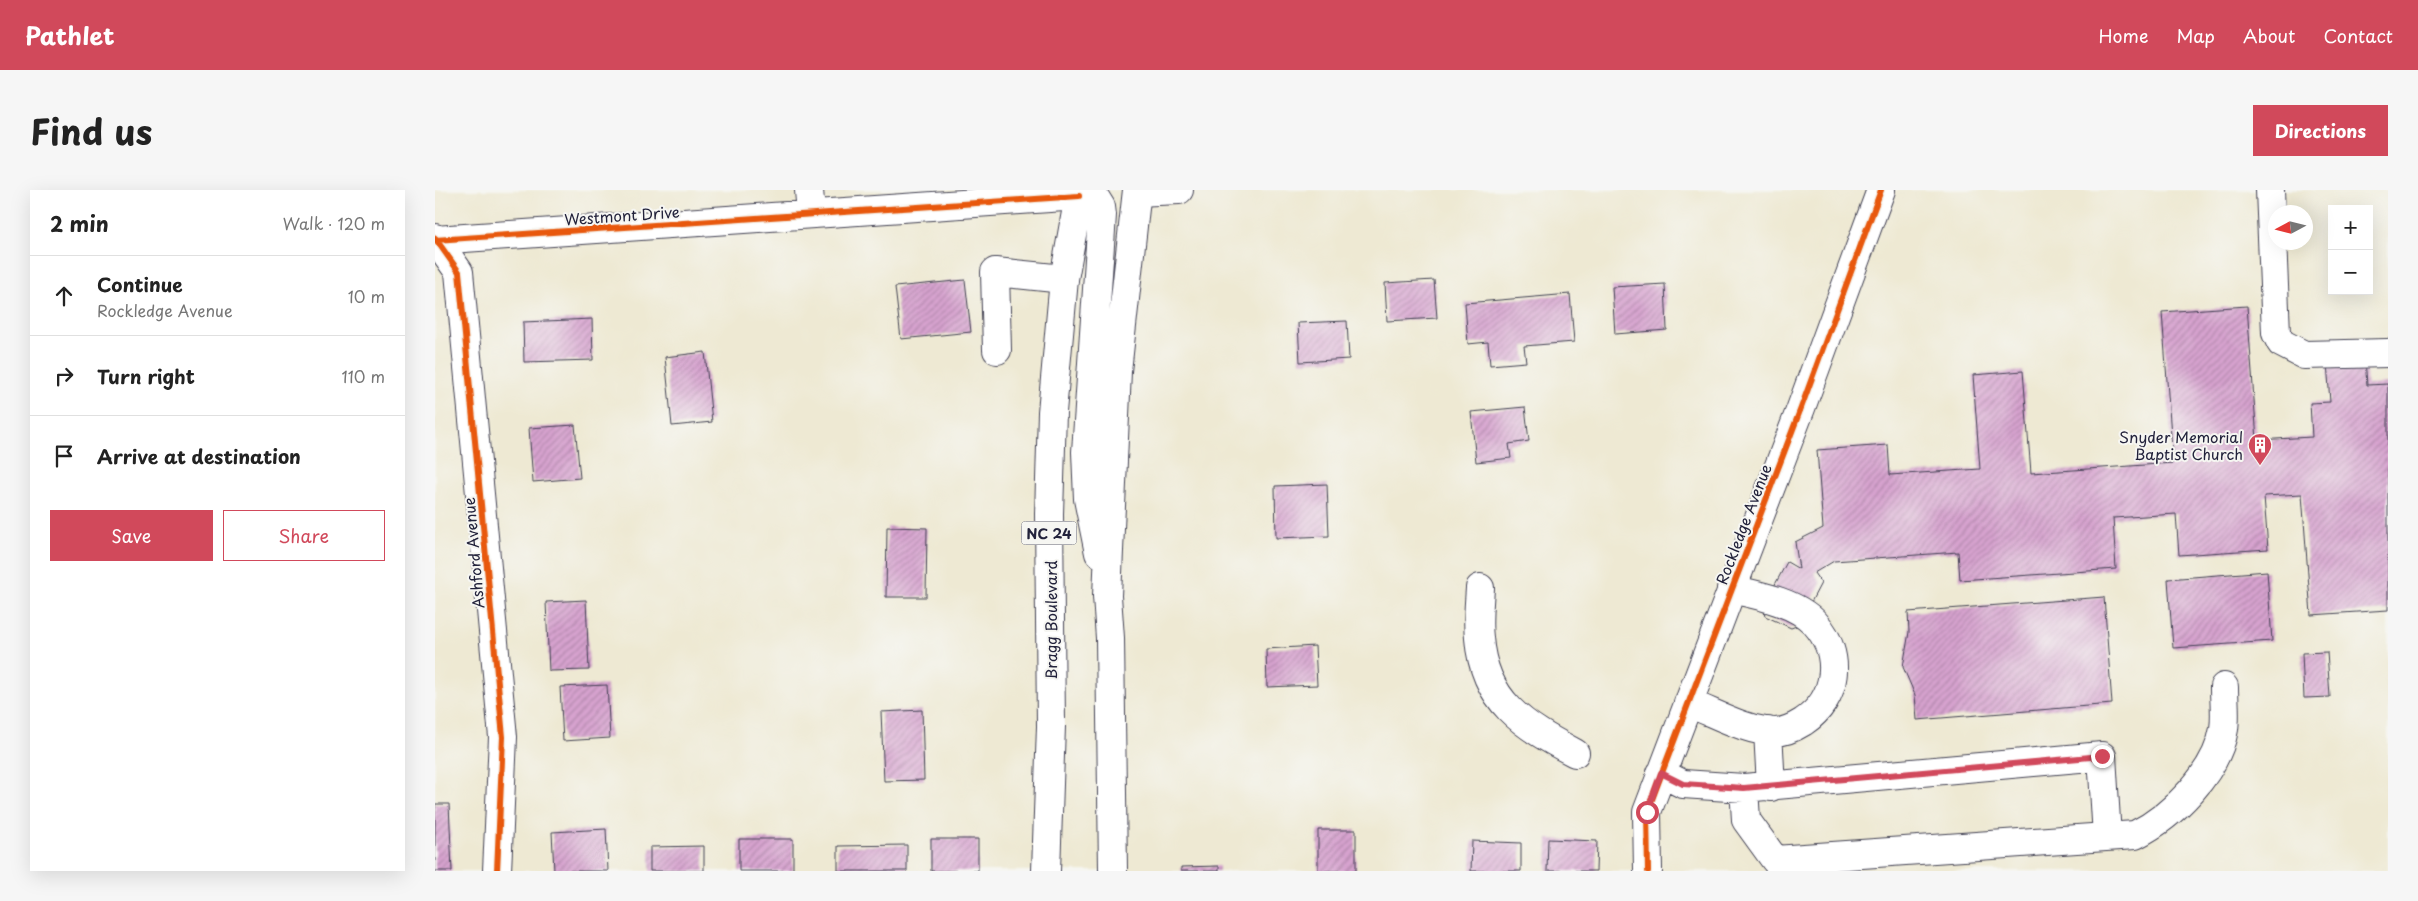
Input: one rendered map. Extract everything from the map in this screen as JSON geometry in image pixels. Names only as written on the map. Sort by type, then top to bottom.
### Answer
[{"type":"street","points":[[1113,871],[1110,638],[1107,596],[1117,371],[1135,191],[1179,190]]},
{"type":"street","name":"Rockledge Avenue","points":[[1648,871],[1647,812],[1801,408],[1881,190]]},
{"type":"street","points":[[2270,190],[2276,332],[2281,343],[2304,355],[2388,353]]},
{"type":"street","points":[[1080,193],[1096,199],[1101,207],[1102,215],[1085,452],[1088,498],[1107,596]]},
{"type":"street","name":"Westmont Drive","points":[[436,239],[810,202],[1080,193]]},
{"type":"street","name":"Bragg Boulevard","points":[[1046,871],[1051,726],[1049,514],[1052,412],[1064,279],[1080,193]]},
{"type":"street","name":"Ashford Avenue","points":[[436,239],[459,272],[503,737],[497,871]]},
{"type":"street","points":[[997,350],[995,272],[1064,279]]},
{"type":"street","points":[[1480,588],[1479,638],[1483,662],[1493,688],[1511,712],[1534,731],[1575,753]]},
{"type":"street","points":[[1688,703],[1756,730],[1777,732],[1796,727],[1814,715],[1826,699],[1833,679],[1834,658],[1827,638],[1814,622],[1797,610],[1767,598],[1731,589]]},
{"type":"street","points":[[1744,788],[1746,820],[1775,860],[2135,835],[2149,828],[2195,789],[2211,762],[2224,730],[2223,686]]},
{"type":"street","points":[[1768,731],[1771,787]]},
{"type":"street","points":[[1661,773],[1683,784],[1744,788],[1771,787],[2102,756],[2107,837]]},
{"type":"building","points":[[965,280],[971,332],[901,339],[895,287]]},
{"type":"building","points":[[1434,280],[1437,318],[1387,321],[1385,283]]},
{"type":"building","points":[[1665,284],[1667,330],[1615,334],[1612,287]]},
{"type":"building","points":[[1570,294],[1574,342],[1524,346],[1526,362],[1490,365],[1488,342],[1468,344],[1465,303]]},
{"type":"building","name":"Snyder Memorial Baptist Church","points":[[2247,306],[2257,440],[2312,437],[2310,403],[2330,402],[2326,349],[2364,346],[2367,385],[2388,384],[2388,610],[2311,615],[2302,494],[2264,496],[2268,549],[2179,555],[2176,514],[2113,518],[2116,569],[1960,580],[1958,552],[1834,561],[1814,573],[1821,583],[1799,625],[1791,628],[1765,616],[1763,607],[1787,562],[1799,569],[1795,542],[1823,528],[1817,450],[1888,445],[1890,475],[1980,469],[1973,375],[2023,371],[2031,473],[2173,463],[2162,312]]},
{"type":"building","points":[[592,319],[593,360],[524,362],[523,322]]},
{"type":"building","points":[[1347,321],[1349,359],[1300,362],[1298,323]]},
{"type":"building","points":[[705,352],[712,422],[672,426],[665,357]]},
{"type":"building","points":[[1525,407],[1529,441],[1509,444],[1511,458],[1476,462],[1471,412]]},
{"type":"building","points":[[575,425],[580,478],[533,482],[529,428]]},
{"type":"building","points":[[1327,484],[1329,536],[1276,538],[1275,486]]},
{"type":"building","points":[[887,527],[927,528],[926,597],[886,597]]},
{"type":"building","points":[[2267,571],[2272,641],[2173,648],[2168,579]]},
{"type":"building","points":[[2104,597],[2112,704],[1917,720],[1915,695],[1903,667],[1909,632],[1908,612]]},
{"type":"building","points":[[586,600],[589,670],[549,671],[546,602]]},
{"type":"building","points":[[1315,646],[1317,685],[1267,687],[1266,649]]},
{"type":"building","points":[[2327,652],[2330,697],[2304,698],[2302,653]]},
{"type":"building","points":[[607,685],[610,738],[563,741],[560,687]]},
{"type":"building","points":[[922,710],[924,780],[884,781],[881,712]]},
{"type":"building","points":[[435,804],[449,804],[452,871],[435,871]]},
{"type":"building","points":[[606,829],[608,871],[554,871],[552,832]]},
{"type":"building","points":[[1318,830],[1356,830],[1356,871],[1318,871]]},
{"type":"building","points":[[739,839],[793,839],[793,871],[739,871]]},
{"type":"building","points":[[931,839],[978,839],[978,871],[931,871]]},
{"type":"building","points":[[1548,839],[1597,841],[1596,871],[1547,871]]},
{"type":"building","points":[[1472,841],[1521,843],[1521,871],[1471,871]]},
{"type":"building","points":[[907,845],[907,871],[838,871],[838,846]]},
{"type":"building","points":[[704,846],[704,871],[650,871],[650,847]]},
{"type":"building","points":[[1219,866],[1219,871],[1181,871],[1181,867]]},
{"type":"cycle path","points":[[1648,871],[1647,812],[1801,408],[1881,190]]},
{"type":"cycle path","points":[[435,240],[1079,196]]},
{"type":"cycle path","points":[[435,238],[459,272],[503,737],[497,871]]},
{"type":"place","name":"Snyder Memorial Baptist Church","points":[[2260,466]]},
{"type":"route","points":[[1647,812],[1661,773],[1683,784],[1744,788],[1771,787],[2102,756]]}]
